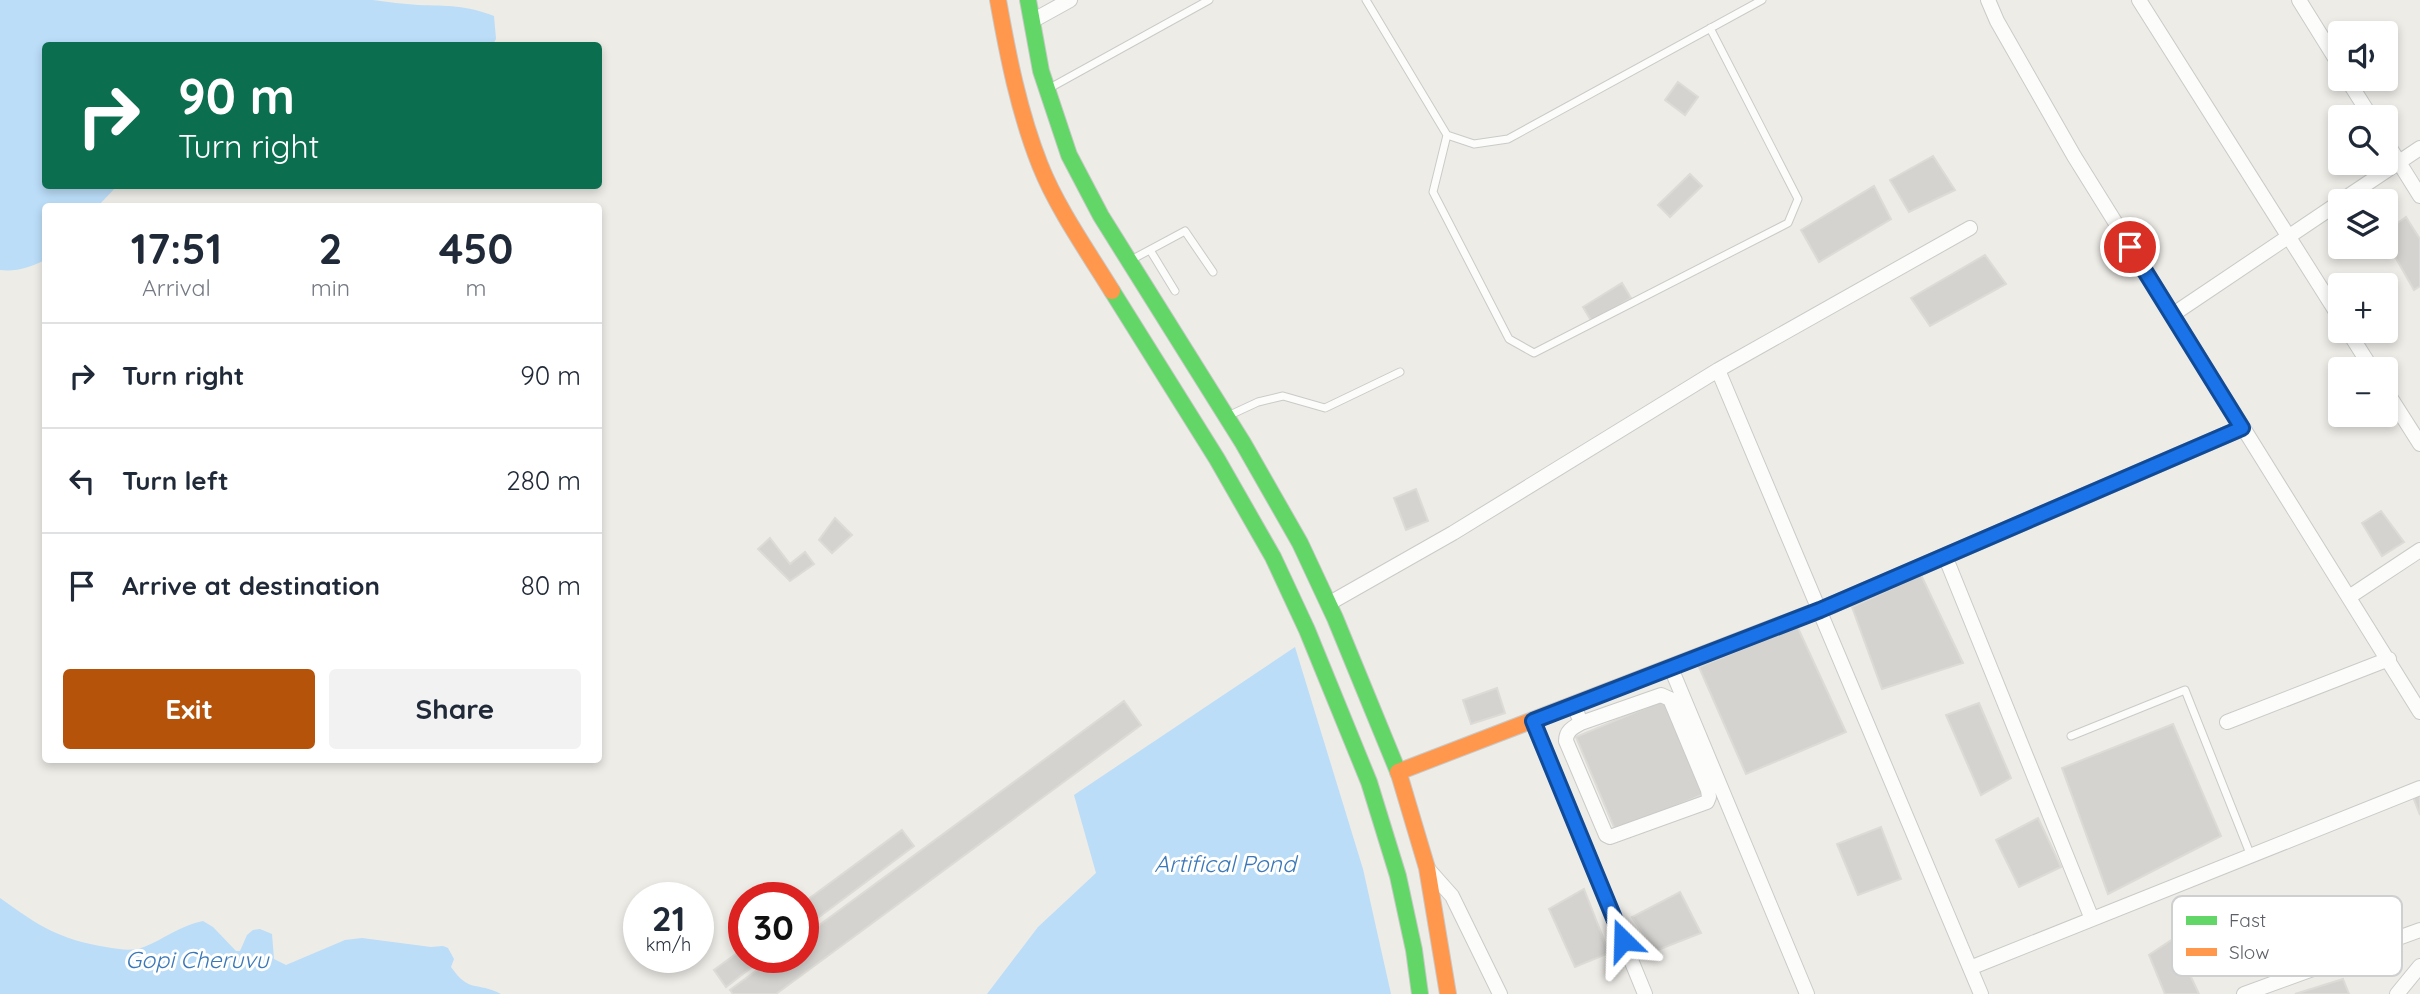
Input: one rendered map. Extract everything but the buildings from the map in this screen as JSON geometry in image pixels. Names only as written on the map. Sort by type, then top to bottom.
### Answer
[{"type":"street","points":[[998,0],[1012,79],[1041,167],[1075,231],[1217,459],[1273,557],[1307,630],[1369,782],[1398,876],[1414,950],[1420,994]]},
{"type":"street","points":[[1028,0],[1041,71],[1069,155],[1101,216],[1227,417],[1300,543],[1328,604],[1398,772],[1427,868],[1448,994]]},
{"type":"street","points":[[1032,21],[1070,0]]},
{"type":"street","points":[[1989,0],[1997,21],[2074,156],[2420,712]]},
{"type":"street","points":[[2139,0],[2328,299]]},
{"type":"street","points":[[2298,0],[2328,47]]},
{"type":"street","points":[[1020,104],[1048,90]]},
{"type":"street","points":[[2359,189],[2420,148]]},
{"type":"street","points":[[2399,162],[2420,196]]},
{"type":"street","points":[[2172,315],[2328,210]]},
{"type":"street","points":[[1328,604],[1453,533],[1717,370],[1970,228]]},
{"type":"street","points":[[1717,370],[1981,994]]},
{"type":"street","points":[[2398,410],[2420,444]]},
{"type":"street","points":[[1398,772],[1820,610],[2242,428]]},
{"type":"street","points":[[2349,597],[2420,550]]},
{"type":"street","points":[[1945,556],[2092,919]]},
{"type":"street","points":[[2227,722],[2389,659]]},
{"type":"street","points":[[1671,668],[1807,994]]},
{"type":"street","points":[[1631,683],[1640,702]]},
{"type":"street","points":[[1661,695],[1670,699],[1708,790],[1707,802],[1610,837],[1606,835],[1566,741],[1566,734],[1570,729],[1581,723],[1661,695]]},
{"type":"street","points":[[1574,705],[1581,723]]},
{"type":"street","points":[[1533,721],[1645,994]]},
{"type":"street","points":[[1970,968],[2420,788]]},
{"type":"street","points":[[1398,876],[1427,868]]},
{"type":"street","points":[[1427,868],[1452,896],[1500,994]]},
{"type":"street","points":[[2402,937],[2420,930]]},
{"type":"street","points":[[2397,994],[2420,967]]},
{"type":"street","points":[[2251,993],[2297,976]]},
{"type":"lane","points":[[1048,90],[1209,0]]},
{"type":"lane","points":[[1366,0],[1447,135],[1474,144],[1508,139],[1762,0]]},
{"type":"lane","points":[[1447,135],[1433,192],[1508,339],[1534,353],[1788,223],[1798,199],[1710,28]]},
{"type":"lane","points":[[1129,261],[1185,231],[1213,272]]},
{"type":"lane","points":[[1150,250],[1175,291]]},
{"type":"lane","points":[[1227,417],[1258,402],[1283,396],[1325,408],[1401,372]]},
{"type":"lane","points":[[2071,736],[2185,690],[2251,856]]},
{"type":"water","points":[[0,0],[373,0],[456,7],[494,16],[494,42],[42,42],[42,189],[114,189],[101,203],[42,203],[42,261],[23,268],[0,270]]},
{"type":"water","name":"Artifical Pond","points":[[1295,647],[1363,869],[1391,994],[987,994],[1038,927],[1096,873],[1074,795]]},
{"type":"water","name":"Gopi Cheruvu","points":[[0,898],[38,924],[62,935],[89,944],[120,949],[144,947],[203,921],[213,927],[236,951],[240,951],[247,935],[253,930],[260,929],[272,934],[274,959],[286,965],[345,940],[362,938],[431,947],[443,946],[448,948],[454,959],[451,967],[463,981],[501,994],[0,994]]},
{"type":"traffic: fast","points":[[1028,0],[1041,71],[1069,155],[1101,216],[1243,443],[1300,543],[1335,618],[1399,774]]},
{"type":"traffic: fast","points":[[1112,291],[1217,459],[1273,557],[1307,630],[1369,782],[1398,876],[1414,950],[1420,994]]},
{"type":"traffic: fast","points":[[1832,605],[2242,428]]},
{"type":"traffic: slow","points":[[998,0],[1020,104],[1040,165],[1064,213],[1112,291]]},
{"type":"traffic: slow","points":[[1398,772],[1832,605]]},
{"type":"traffic: slow","points":[[1399,774],[1427,868],[1448,994]]},
{"type":"route","points":[[1623,940],[1533,721],[1820,610],[2242,428],[2130,247]]}]
